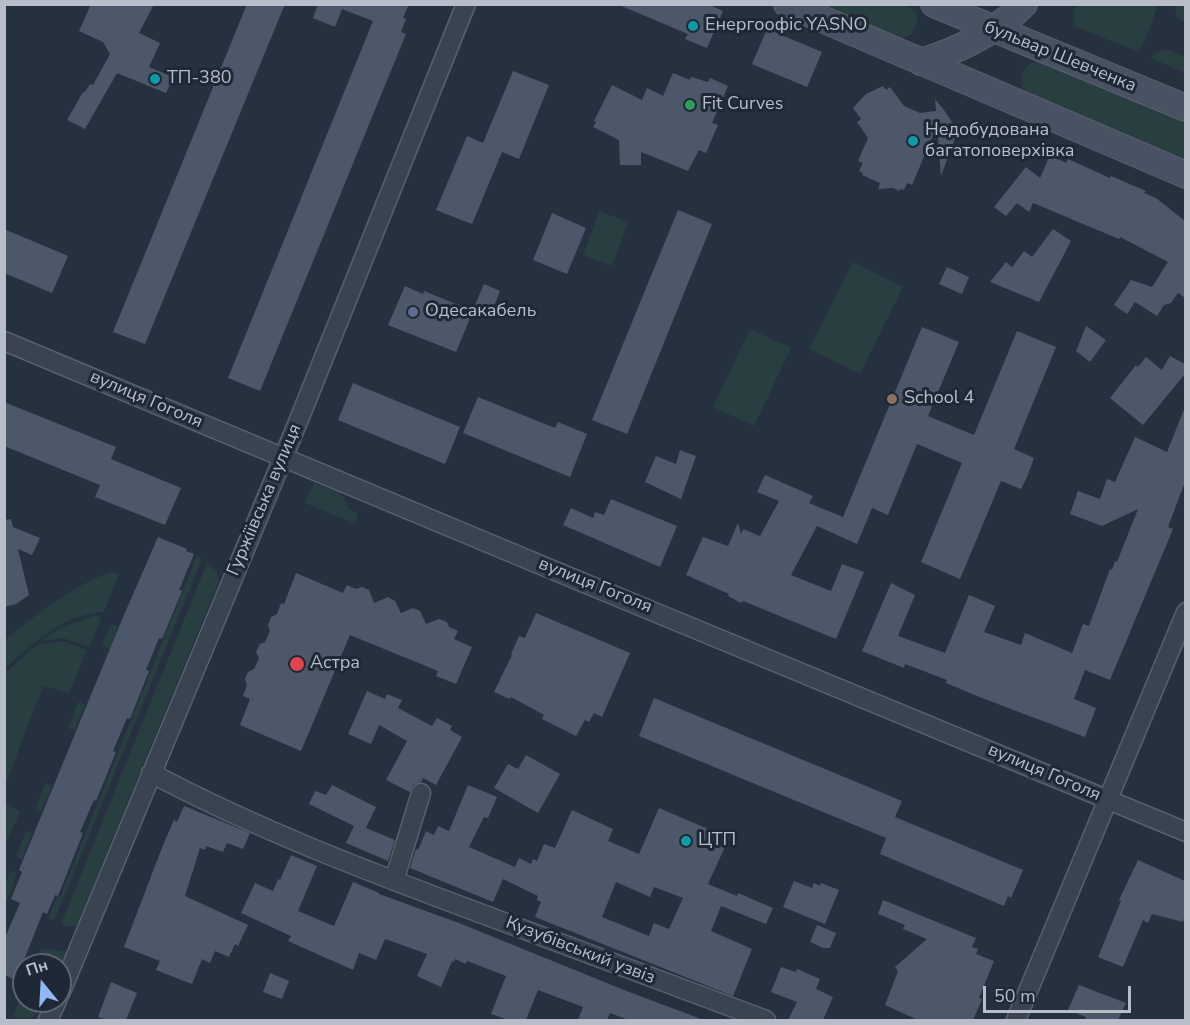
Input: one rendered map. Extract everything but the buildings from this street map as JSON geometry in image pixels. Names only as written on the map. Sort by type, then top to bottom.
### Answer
[{"type":"main road","points":[[787,4],[1185,175]]},
{"type":"main road","name":"бульвар Шевченка","points":[[934,4],[1185,108]]},
{"type":"main road","points":[[921,62],[960,48],[992,29],[1024,4]]},
{"type":"street","name":"Гуржіївська вулиця","points":[[72,965],[282,458],[466,4]]},
{"type":"street","name":"вулиця Гоголя","points":[[4,341],[453,530],[622,597],[1185,832]]},
{"type":"street","points":[[1016,1020],[1185,612]]},
{"type":"street","name":"Кузубівський узвіз","points":[[151,773],[289,837],[394,881],[766,1020]]},
{"type":"street","points":[[394,881],[421,794]]},
{"type":"green space","points":[[1080,4],[1158,5],[1144,43],[1138,52],[1075,26],[1073,10]]},
{"type":"green space","points":[[816,5],[906,5],[915,11],[918,20],[911,35],[899,39]]},
{"type":"green space","points":[[1174,5],[1185,5],[1185,23],[1177,17]]},
{"type":"green space","points":[[1170,50],[1185,57],[1185,73],[1151,58],[1156,52]]},
{"type":"green space","points":[[1038,61],[1185,122],[1185,162],[1025,92],[1022,83],[1023,73],[1029,65]]},
{"type":"green space","points":[[599,211],[628,222],[612,266],[583,255]]},
{"type":"green space","points":[[853,262],[903,287],[860,374],[809,349]]},
{"type":"green space","points":[[750,329],[791,348],[754,426],[713,407]]},
{"type":"green space","points":[[314,483],[341,493],[349,509],[358,513],[354,523],[305,503]]},
{"type":"green space","points":[[197,556],[202,559],[55,919],[48,919],[57,896],[60,897]]},
{"type":"green space","points":[[207,563],[217,572],[219,581],[77,925],[67,927],[61,924]]},
{"type":"green space","points":[[110,572],[119,574],[104,612],[75,618],[62,624],[38,640],[5,668],[6,639],[68,593]]},
{"type":"green space","points":[[96,615],[101,617],[89,647],[63,638],[41,641],[61,628]]},
{"type":"green space","points":[[111,624],[118,626],[110,649],[102,646]]},
{"type":"green space","points":[[63,641],[87,650],[69,693],[43,686],[5,786],[5,673],[37,645]]},
{"type":"green space","points":[[78,702],[85,705],[74,731],[68,728]]},
{"type":"green space","points":[[45,783],[52,785],[41,812],[35,810]]},
{"type":"green space","points":[[5,800],[8,805],[20,812],[5,845]]},
{"type":"green space","points":[[26,831],[32,833],[22,859],[16,856]]},
{"type":"green space","points":[[10,871],[17,873],[7,900],[5,885]]},
{"type":"green space","points":[[42,949],[66,951],[65,953],[40,953]]},
{"type":"green space","points":[[14,1013],[38,1013],[30,1018],[13,1016]]},
{"type":"place","name":"Енергоофіс YASNO","points":[[693,26]]},
{"type":"place","name":"ТП-380","points":[[155,79]]},
{"type":"place","name":"Fit Curves","points":[[690,105]]},
{"type":"place","name":"Недобудована багатоповерхівка","points":[[913,141]]},
{"type":"place","name":"Одесакабель","points":[[413,312]]},
{"type":"place","name":"School 4","points":[[892,399]]},
{"type":"place","name":"Астра","points":[[297,664]]},
{"type":"place","name":"ЦТП","points":[[686,841]]}]
